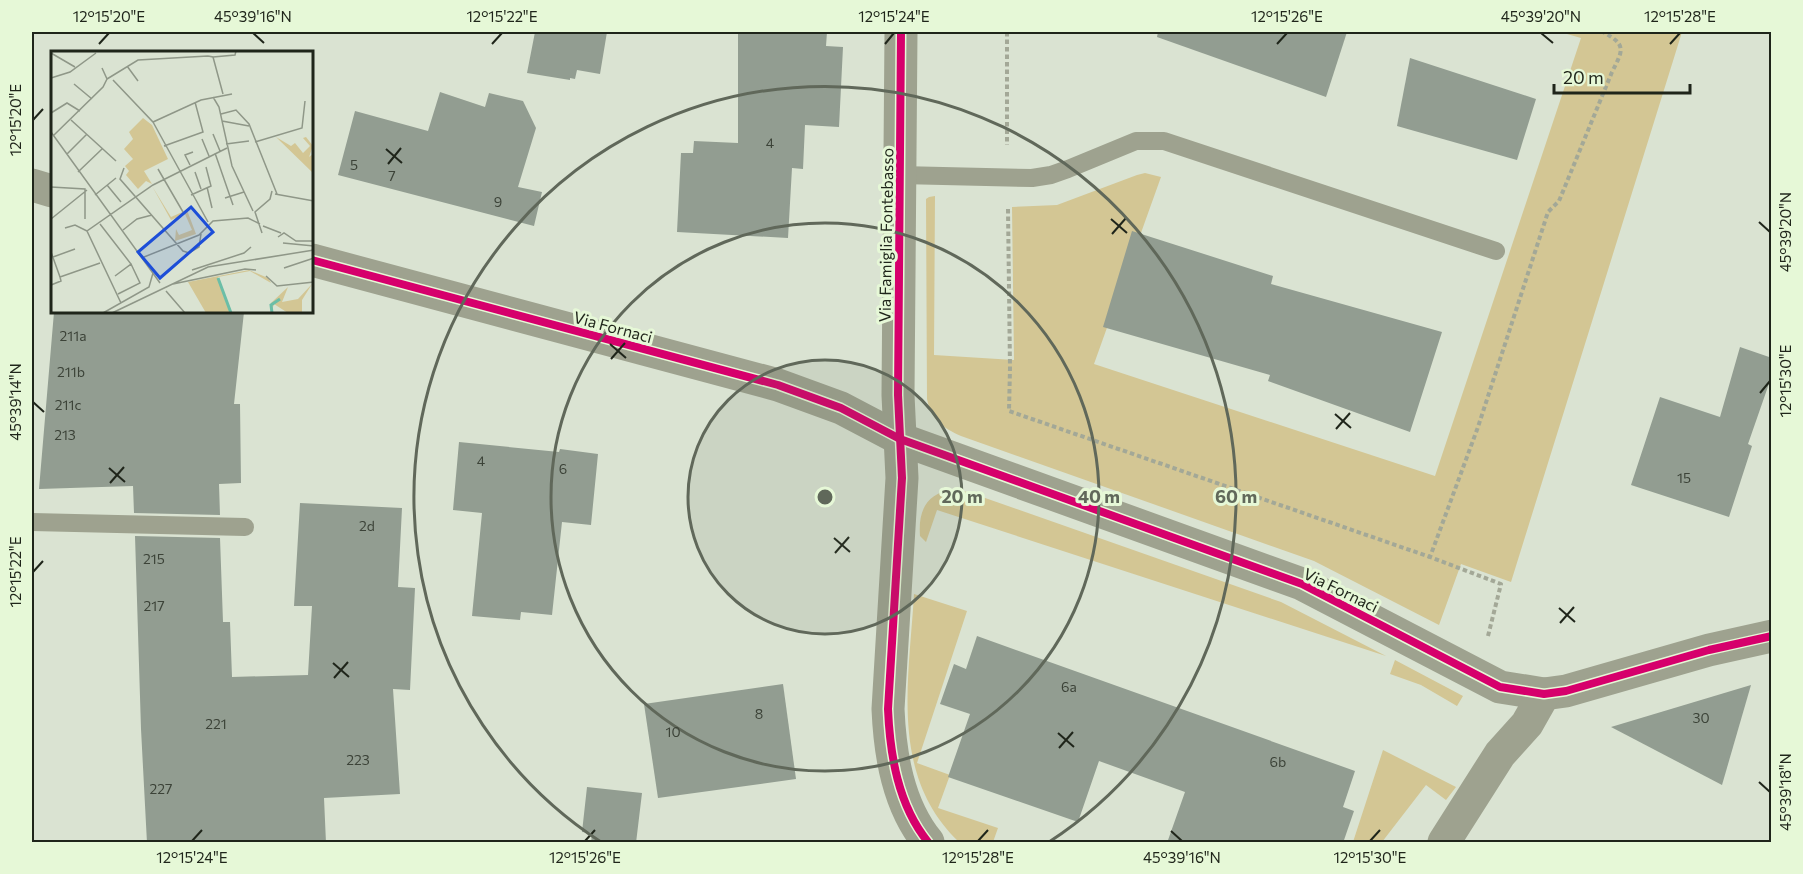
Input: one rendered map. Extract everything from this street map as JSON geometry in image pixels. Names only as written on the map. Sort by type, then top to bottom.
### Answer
[{"type":"street","name":"Via Famiglia Fontebasso","points":[[900,32],[898,395],[900,439]]},
{"type":"street","points":[[32,185],[51,191]]},
{"type":"street","name":"Via Fornaci","points":[[314,261],[777,385],[841,408],[900,439],[1302,584],[1500,687],[1544,694],[1589,686],[1709,650],[1772,636]]},
{"type":"street","points":[[900,439],[902,478],[889,673],[889,738],[900,788],[910,815],[928,843]]},
{"type":"street","points":[[1444,843],[1500,754],[1527,724],[1544,694]]},
{"type":"lane","points":[[900,175],[1032,178],[1051,175],[1136,141],[1164,141],[1496,251]]},
{"type":"lane","points":[[32,522],[245,527]]},
{"type":"path","points":[[1007,32],[1009,411],[1430,557],[1501,584],[1488,637]]},
{"type":"path","points":[[1430,557],[1478,427],[1548,212],[1559,201],[1622,52],[1622,47],[1617,40],[1604,32]]},
{"type":"shaded area","points":[[1560,32],[1682,32],[1511,582],[1461,564],[1439,625],[1314,561],[961,436],[943,426],[931,412],[927,399],[926,199],[935,196],[934,355],[1014,360],[1012,207],[1057,205],[1145,173],[1161,177],[1094,364],[1435,476],[1581,38]]},
{"type":"shaded area","points":[[954,490],[968,492],[1281,602],[1386,656],[937,510],[926,542],[920,536],[920,527],[926,504],[937,494]]},
{"type":"shaded area","points":[[914,594],[967,611],[917,763],[950,775],[938,808],[998,828],[993,842],[959,842],[937,816],[922,787],[913,757],[908,726],[909,660]]},
{"type":"shaded area","points":[[1395,660],[1463,696],[1457,706],[1421,685],[1390,674]]},
{"type":"shaded area","points":[[1383,750],[1456,787],[1446,800],[1426,785],[1382,842],[1353,842]]},
{"type":"building","points":[[535,32],[607,32],[600,74],[577,70],[575,79],[570,78],[570,80],[527,73]]},
{"type":"building","points":[[738,32],[827,32],[826,46],[843,47],[839,127],[805,125],[803,169],[792,168],[788,238],[677,232],[681,153],[693,153],[694,141],[738,143]]},
{"type":"building","points":[[1158,32],[1347,32],[1326,97],[1157,37]]},
{"type":"building","points":[[1410,58],[1536,99],[1517,160],[1397,126]]},
{"type":"building","points":[[440,92],[485,107],[489,93],[523,101],[536,128],[518,187],[542,192],[534,226],[338,175],[355,111],[428,131]]},
{"type":"building","points":[[1132,231],[1273,276],[1271,284],[1442,332],[1410,432],[1268,381],[1270,375],[1103,327]]},
{"type":"building","points":[[54,314],[244,314],[234,404],[240,404],[241,483],[219,484],[220,515],[134,513],[133,486],[39,489]]},
{"type":"building","points":[[1740,347],[1772,358],[1772,375],[1748,444],[1752,446],[1729,517],[1631,485],[1660,397],[1720,417]]},
{"type":"building","points":[[459,442],[598,454],[591,525],[562,522],[552,615],[521,612],[520,620],[472,616],[482,513],[453,510]]},
{"type":"building","points":[[300,503],[402,508],[398,587],[415,588],[410,690],[393,689],[400,794],[324,798],[326,843],[147,843],[135,536],[220,538],[223,622],[230,622],[232,677],[308,675],[312,606],[294,606]]},
{"type":"building","points":[[977,636],[1355,771],[1343,807],[1354,811],[1343,843],[1167,843],[1185,792],[1099,761],[1078,822],[948,777],[970,714],[940,704],[954,664],[966,669]]},
{"type":"building","points":[[783,684],[796,779],[658,798],[644,704]]},
{"type":"building","points":[[1751,685],[1722,785],[1611,727]]},
{"type":"building","points":[[587,787],[642,793],[636,843],[591,843],[592,833],[582,832]]},
{"type":"cycle path","points":[[901,32],[898,395],[902,478],[888,709],[894,762],[903,796],[909,812],[928,842]]},
{"type":"cycle path","points":[[314,261],[778,385],[841,408],[900,439],[1302,584],[1500,687],[1544,694],[1566,691],[1709,650],[1772,636]]}]
